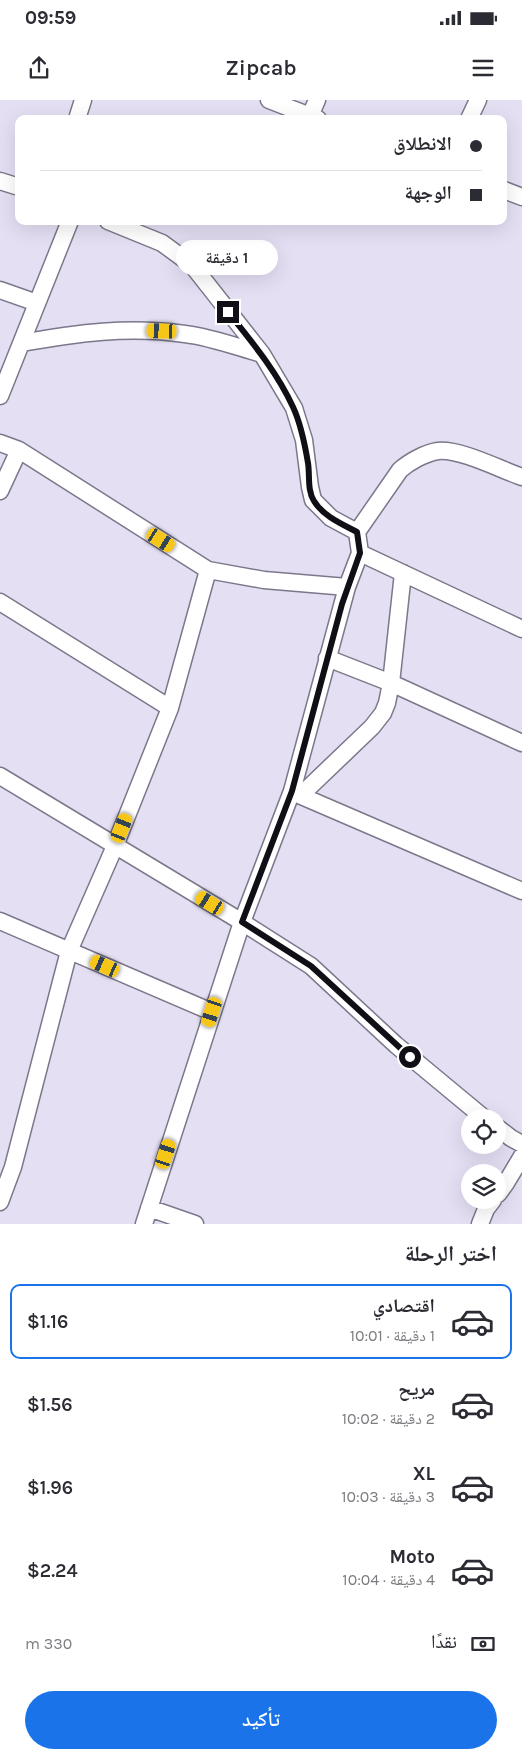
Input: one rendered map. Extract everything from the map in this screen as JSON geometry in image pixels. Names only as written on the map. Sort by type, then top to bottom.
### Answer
[{"type":"street","points":[[78,115],[83,100]]},
{"type":"street","points":[[270,100],[309,115]]},
{"type":"street","points":[[314,115],[317,100]]},
{"type":"street","points":[[472,115],[478,100]]},
{"type":"street","points":[[0,181],[15,186]]},
{"type":"street","points":[[507,191],[522,197]]},
{"type":"street","points":[[0,396],[68,225]]},
{"type":"street","points":[[117,225],[162,244],[192,265],[262,354],[294,408],[304,440],[313,500],[331,518],[357,532]]},
{"type":"street","points":[[0,290],[38,303]]},
{"type":"street","points":[[22,342],[80,332],[114,330],[162,331],[187,334],[262,354]]},
{"type":"street","points":[[0,443],[19,450],[208,570],[264,580],[347,587]]},
{"type":"street","points":[[0,491],[19,450]]},
{"type":"street","points":[[144,1224],[242,922],[296,793],[326,658],[347,587],[360,553],[357,532],[400,470],[407,464],[437,451],[458,453],[522,478]]},
{"type":"street","points":[[360,553],[522,629]]},
{"type":"street","points":[[0,1202],[13,1167],[69,951],[115,846],[170,708],[208,570]]},
{"type":"street","points":[[296,793],[379,720],[388,703],[403,573]]},
{"type":"street","points":[[0,602],[170,708]]},
{"type":"street","points":[[326,658],[391,683],[522,743]]},
{"type":"street","points":[[0,776],[242,922],[311,966],[396,1045],[473,1109]]},
{"type":"street","points":[[296,793],[522,891]]},
{"type":"street","points":[[0,921],[212,1012]]},
{"type":"street","points":[[506,1134],[522,1144]]},
{"type":"street","points":[[506,1183],[522,1156]]},
{"type":"street","points":[[149,1208],[195,1224]]},
{"type":"street","points":[[480,1224],[486,1209]]},
{"type":"route","points":[[228,312],[262,354],[294,408],[304,440],[313,500],[331,518],[357,532],[360,553],[347,587],[326,658],[292,791],[242,922],[311,966],[410,1057]]}]
